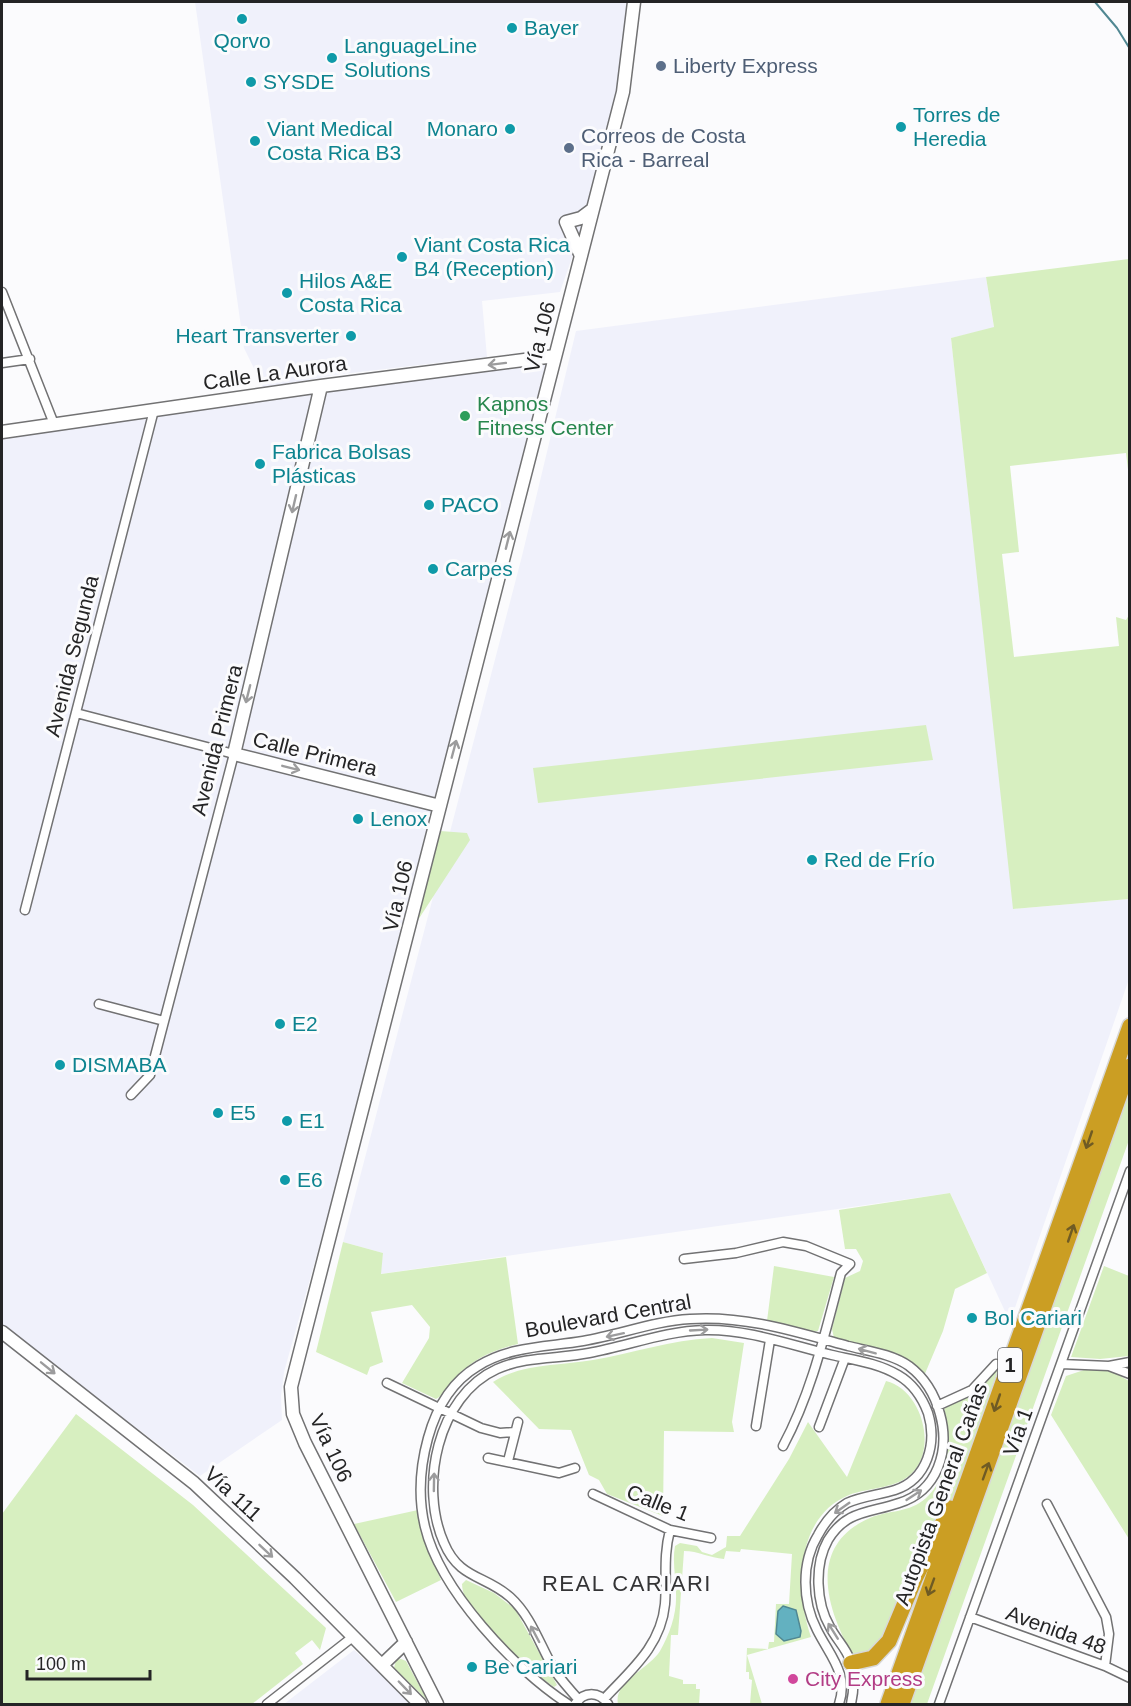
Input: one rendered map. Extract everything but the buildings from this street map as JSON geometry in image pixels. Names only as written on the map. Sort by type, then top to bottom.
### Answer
[{"type":"highway","points":[[1100,1111],[1130,1013]]},
{"type":"highway","name":"Autopista General Cañas","points":[[888,1704],[1130,1026]]},
{"type":"highway","name":"Autopista General Cañas","points":[[902,1704],[1130,1066]]},
{"type":"highway","points":[[851,1663],[873,1658],[889,1641],[940,1529],[969,1481]]},
{"type":"main road","name":"Vía 106","points":[[437,1704],[305,1443],[293,1414],[291,1387],[623,92],[634,2]]},
{"type":"main road","points":[[580,256],[566,222],[581,218],[593,209]]},
{"type":"main road","name":"Calle La Aurora","points":[[2,432],[321,386],[555,356]]},
{"type":"main road","name":"Avenida Primera","points":[[234,754],[321,386]]},
{"type":"main road","name":"Calle Primera","points":[[234,754],[440,806]]},
{"type":"main road","name":"Vía 111","points":[[2,1332],[194,1483],[354,1636],[420,1704]]},
{"type":"main road","points":[[382,1665],[406,1642]]},
{"type":"street","points":[[2,292],[54,424]]},
{"type":"street","points":[[2,363],[30,359]]},
{"type":"street","name":"Avenida Segunda","points":[[25,910],[154,410]]},
{"type":"street","name":"Calle Primera","points":[[76,713],[234,754]]},
{"type":"street","name":"Avenida Primera","points":[[131,1095],[150,1075],[234,754]]},
{"type":"street","points":[[99,1004],[164,1021]]},
{"type":"street","name":"Vía 1","points":[[939,1704],[1130,1172]]},
{"type":"street","points":[[684,1259],[736,1253],[783,1242],[802,1245],[850,1264],[841,1273],[821,1352],[802,1411],[783,1446]]},
{"type":"street","name":"Boulevard Central","points":[[568,1704],[509,1657],[468,1609],[439,1564],[428,1537],[421,1489],[424,1450],[439,1407],[465,1374],[489,1359],[519,1349],[590,1340],[686,1319],[725,1318],[824,1339],[901,1362],[920,1376],[932,1394],[938,1409],[943,1432],[942,1452],[929,1484],[903,1502],[872,1508],[851,1517],[827,1541]]},
{"type":"street","points":[[665,1323],[666,1334]]},
{"type":"street","name":"Boulevard Central","points":[[577,1702],[555,1670],[518,1606],[506,1594],[472,1577],[458,1566],[450,1554],[440,1532],[434,1488],[439,1444],[452,1413],[463,1396],[479,1380],[508,1365],[588,1354],[666,1334],[719,1330],[821,1352],[896,1373],[922,1400],[929,1416],[930,1449],[919,1474],[902,1487],[861,1497],[842,1507],[829,1518],[817,1536],[808,1560],[806,1590],[817,1630],[840,1673],[842,1690],[839,1704]]},
{"type":"street","points":[[756,1426],[770,1340]]},
{"type":"street","points":[[819,1427],[845,1358]]},
{"type":"street","points":[[1061,1364],[1109,1366],[1130,1362]]},
{"type":"street","points":[[929,1416],[972,1390],[996,1364]]},
{"type":"street","points":[[1109,1366],[1130,1374]]},
{"type":"street","points":[[387,1383],[481,1428],[500,1433],[515,1432]]},
{"type":"street","points":[[922,1400],[932,1394]]},
{"type":"street","points":[[508,1461],[518,1422]]},
{"type":"street","points":[[488,1458],[559,1473],[575,1468]]},
{"type":"street","name":"Calle 1","points":[[593,1494],[670,1530],[711,1538]]},
{"type":"street","points":[[1047,1503],[1106,1617],[1109,1634],[1105,1666]]},
{"type":"street","points":[[577,1702],[588,1694],[606,1702],[656,1639],[664,1611],[664,1560],[670,1530]]},
{"type":"street","points":[[817,1536],[827,1541],[819,1577],[822,1606],[828,1623],[851,1663],[854,1683],[851,1704]]},
{"type":"street","points":[[448,1575],[458,1566]]},
{"type":"street","name":"Avenida 48","points":[[970,1617],[1105,1666],[1130,1678]]},
{"type":"street","points":[[267,1704],[354,1636]]},
{"type":"shaded area","points":[[195,2],[628,2],[615,101],[589,209],[560,292],[482,301],[487,357],[334,375],[264,389],[244,348]]},
{"type":"shaded area","points":[[986,277],[994,328],[951,338],[1014,909],[1130,899],[1129,979],[1010,1322],[950,1193],[380,1274],[383,1253],[343,1242],[522,556],[576,331]]},
{"type":"shaded area","points":[[546,363],[326,1222],[284,1372],[281,1396],[282,1420],[200,1476],[2,1326],[2,436]]},
{"type":"shaded area","points":[[354,1650],[414,1704],[284,1704]]},
{"type":"green space","points":[[1129,259],[1129,478],[1126,453],[1010,466],[1019,552],[1002,554],[1014,657],[1119,646],[1116,617],[1126,620],[1129,615],[1129,899],[1013,909],[951,338],[994,327],[986,277]]},
{"type":"green space","points":[[926,725],[933,760],[538,803],[533,768]]},
{"type":"green space","points":[[440,831],[467,833],[470,840],[418,920]]},
{"type":"green space","points":[[1129,1083],[1129,1140],[927,1704],[907,1704]]},
{"type":"green space","points":[[950,1193],[987,1273],[955,1289],[943,1331],[924,1376],[900,1357],[885,1350],[834,1338],[832,1329],[845,1278],[860,1271],[863,1261],[856,1249],[845,1249],[839,1210]]},
{"type":"green space","points":[[343,1242],[383,1253],[381,1274],[506,1257],[518,1344],[476,1360],[462,1371],[436,1399],[402,1383],[429,1338],[430,1327],[412,1305],[371,1312],[383,1362],[370,1367],[367,1375],[316,1352]]},
{"type":"green space","points":[[774,1266],[834,1277],[818,1331],[812,1332],[767,1321]]},
{"type":"green space","points":[[1104,1266],[1129,1276],[1129,1356],[1100,1359],[1071,1357]]},
{"type":"green space","points":[[712,1338],[744,1343],[732,1422],[734,1432],[664,1431],[663,1516],[607,1494],[599,1480],[589,1475],[571,1430],[539,1429],[493,1382],[516,1371],[529,1368],[593,1360],[667,1344]]},
{"type":"green space","points":[[998,1369],[958,1490],[914,1569],[876,1651],[855,1659],[836,1621],[830,1601],[829,1563],[836,1545],[850,1530],[870,1518],[906,1509],[926,1498],[940,1479],[944,1468],[947,1430],[944,1407],[973,1394]]},
{"type":"green space","points":[[1087,1369],[1108,1369],[1129,1381],[1129,1539],[1051,1415],[1066,1376]]},
{"type":"green space","points":[[886,1381],[898,1386],[908,1395],[922,1419],[924,1448],[920,1461],[907,1478],[892,1485],[849,1495],[831,1506],[818,1520],[809,1537],[802,1578],[806,1619],[811,1637],[747,1655],[762,1704],[750,1704],[752,1680],[749,1679],[749,1672],[746,1672],[747,1648],[768,1649],[769,1642],[774,1642],[776,1604],[789,1604],[792,1554],[741,1549],[740,1552],[726,1551],[724,1559],[684,1551],[678,1635],[671,1635],[669,1676],[683,1680],[683,1684],[696,1684],[696,1689],[700,1689],[699,1704],[618,1704],[621,1689],[660,1651],[670,1630],[676,1601],[675,1546],[680,1543],[697,1546],[702,1552],[712,1555],[726,1547],[727,1536],[740,1536],[789,1459],[808,1422],[847,1477]]},
{"type":"green space","points":[[76,1414],[193,1505],[326,1628],[320,1650],[312,1640],[295,1653],[303,1664],[252,1704],[2,1704],[2,1514]]},
{"type":"green space","points":[[418,1510],[424,1540],[441,1580],[396,1602],[354,1524]]},
{"type":"green space","points":[[466,1580],[494,1593],[515,1609],[557,1685],[554,1687],[528,1668],[484,1627],[465,1598],[462,1584]]},
{"type":"green space","points":[[396,1660],[406,1661],[427,1700],[394,1668]]},
{"type":"water","points":[[783,1606],[796,1610],[801,1631],[800,1637],[784,1641],[776,1634],[778,1611]]},
{"type":"waterway","points":[[1095,2],[1117,28],[1130,49]]},
{"type":"place","name":"Qorvo","points":[[242,19]]},
{"type":"place","name":"Bayer","points":[[512,28]]},
{"type":"place","name":"LanguageLine Solutions","points":[[332,58]]},
{"type":"place","name":"Liberty Express","points":[[661,66]]},
{"type":"place","name":"SYSDE","points":[[251,82]]},
{"type":"place","name":"Torres de Heredia","points":[[901,127]]},
{"type":"place","name":"Monaro","points":[[510,129]]},
{"type":"place","name":"Viant Medical Costa Rica B3","points":[[255,141]]},
{"type":"place","name":"Correos de Costa Rica - Barreal","points":[[569,148]]},
{"type":"place","name":"Viant Costa Rica B4 (Reception)","points":[[402,257]]},
{"type":"place","name":"Hilos A&E Costa Rica","points":[[287,293]]},
{"type":"place","name":"Heart Transverter","points":[[351,336]]},
{"type":"place","name":"Kapnos Fitness Center","points":[[465,416]]},
{"type":"place","name":"Fabrica Bolsas Plásticas","points":[[260,464]]},
{"type":"place","name":"PACO","points":[[429,505]]},
{"type":"place","name":"Carpes","points":[[433,569]]},
{"type":"place","name":"Lenox","points":[[358,819]]},
{"type":"place","name":"Red de Frío","points":[[812,860]]},
{"type":"place","name":"E2","points":[[280,1024]]},
{"type":"place","name":"DISMABA","points":[[60,1065]]},
{"type":"place","name":"E5","points":[[218,1113]]},
{"type":"place","name":"E1","points":[[287,1121]]},
{"type":"place","name":"E6","points":[[285,1180]]},
{"type":"place","name":"Bol Cariari","points":[[972,1318]]},
{"type":"place","name":"Be Cariari","points":[[472,1667]]},
{"type":"place","name":"City Express","points":[[793,1679]]},
{"type":"district","name":"REAL CARIARI","points":[[627,1583]]}]
